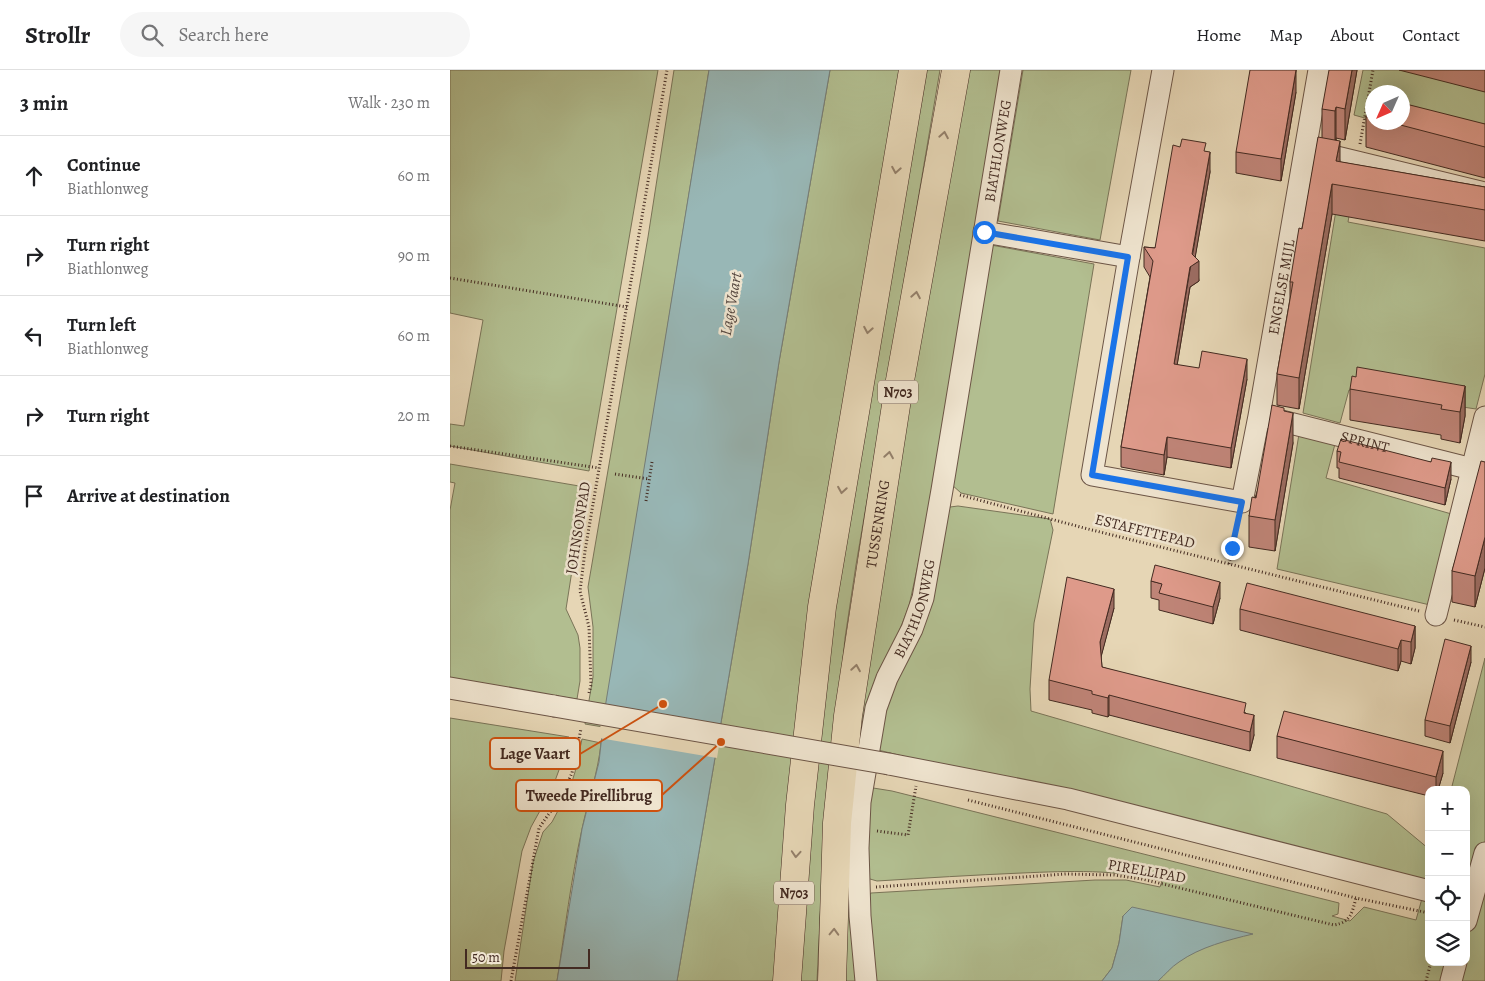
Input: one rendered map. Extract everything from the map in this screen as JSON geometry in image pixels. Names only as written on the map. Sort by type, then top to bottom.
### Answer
[{"type":"highway","name":"N703","points":[[787,981],[800,805],[822,607],[913,70]]},
{"type":"highway","name":"TUSSENRING","points":[[832,981],[838,822],[848,716],[899,386],[956,70]]},
{"type":"street","name":"BIATHLONWEG","points":[[866,981],[858,867],[862,793],[876,708],[887,678],[912,628],[923,598],[1012,70]]},
{"type":"street","points":[[1163,70],[1128,257],[1092,475],[1242,502]]},
{"type":"street","name":"ENGELSE MIJL","points":[[1242,502],[1259,416],[1319,70]]},
{"type":"street","points":[[1305,151],[1356,161],[1485,193]]},
{"type":"street","points":[[984,232],[1128,257]]},
{"type":"street","name":"SPRINT","points":[[1259,416],[1472,469]]},
{"type":"street","points":[[1436,616],[1485,417]]},
{"type":"street","points":[[450,688],[889,764],[1068,799],[1425,890]]},
{"type":"street","points":[[1471,910],[1485,853]]},
{"type":"street","points":[[1452,981],[1455,966]]},
{"type":"path","name":"JOHNSONPAD","points":[[589,695],[591,686],[588,627],[580,591],[585,551],[667,70]]},
{"type":"path","points":[[1356,161],[1373,70]]},
{"type":"path","points":[[450,278],[627,307]]},
{"type":"path","points":[[450,446],[599,468]]},
{"type":"path","points":[[646,501],[652,462]]},
{"type":"path","points":[[615,474],[650,480]]},
{"type":"path","name":"ESTAFETTEPAD","points":[[953,493],[1041,515],[1050,519],[1485,627]]},
{"type":"path","points":[[1229,564],[1242,502]]},
{"type":"path","points":[[511,981],[539,828],[562,795],[569,781],[583,722]]},
{"type":"path","points":[[909,784],[922,787]]},
{"type":"path","points":[[872,830],[908,835],[915,791]]},
{"type":"path","name":"PIRELLIPAD","points":[[965,799],[1356,898],[1425,912]]},
{"type":"path","name":"PIRELLIPAD","points":[[885,886],[1066,874],[1114,875],[1142,879],[1334,925],[1343,923],[1349,917],[1356,898]]},
{"type":"path","points":[[1426,981],[1430,966]]},
{"type":"green space","points":[[450,70],[658,70],[589,471],[450,446],[450,424],[464,426],[483,320],[450,313]]},
{"type":"green space","points":[[674,70],[709,70],[603,727],[585,724],[593,677],[593,627],[588,587],[648,237]]},
{"type":"green space","points":[[830,70],[900,70],[778,981],[677,981],[748,564],[779,362]]},
{"type":"green space","points":[[921,70],[940,70],[845,638],[829,803],[817,981],[796,981],[835,579]]},
{"type":"green space","points":[[965,70],[1006,70],[940,464],[909,606],[868,711],[859,744],[861,707],[883,542]]},
{"type":"green space","points":[[1023,70],[1131,70],[1100,240],[998,221]]},
{"type":"green space","points":[[1363,70],[1485,70],[1485,150],[1410,125],[1410,85],[1365,85],[1365,118],[1354,115]]},
{"type":"green space","points":[[1343,167],[1357,170],[1348,222],[1485,248],[1485,374],[1476,409],[1349,390],[1340,423],[1303,413]]},
{"type":"green space","points":[[991,245],[1094,264],[1053,514],[961,493],[951,484]]},
{"type":"green space","points":[[1299,434],[1335,444],[1326,478],[1455,515],[1430,605],[1277,569]]},
{"type":"green space","points":[[450,464],[585,487],[566,609],[578,635],[580,648],[580,681],[577,699],[450,681],[450,510],[455,483],[450,482]]},
{"type":"green space","points":[[958,506],[1050,519],[1053,530],[1034,623],[1030,689],[1031,711],[1387,814],[1425,846],[1425,884],[874,749],[946,514],[950,507]]},
{"type":"green space","points":[[1485,658],[1485,981],[1130,981],[1123,916],[1119,943],[1112,968],[1102,981],[871,981],[866,900],[871,893],[1095,880],[1126,880],[1160,887],[1162,881],[1127,874],[1075,871],[877,881],[870,879],[866,875],[867,787],[892,791],[1339,903],[1338,914],[1332,916],[1350,921],[1364,907],[1416,920],[1425,888],[1425,966],[1470,966],[1470,786],[1452,786]]},
{"type":"green space","points":[[450,718],[569,737],[552,789],[531,827],[522,851],[504,951],[501,981],[450,981]]},
{"type":"green space","points":[[582,739],[601,743],[598,765],[584,818],[557,981],[515,981],[533,862],[543,832],[552,822],[570,788]]},
{"type":"green space","points":[[850,880],[860,981],[842,981],[845,922]]},
{"type":"water","points":[[709,70],[830,70],[779,362],[748,564],[677,981],[557,981],[582,829],[599,762],[605,708]]},
{"type":"water","points":[[1132,907],[1253,934],[1196,952],[1176,964],[1158,981],[1102,981],[1112,968],[1119,943],[1123,916]]},
{"type":"pier","points":[[603,706],[722,726],[717,758],[599,738]]},
{"type":"building","points":[[1250,70],[1296,70],[1281,159],[1236,152]]},
{"type":"building","points":[[1329,70],[1352,70],[1345,109],[1336,107],[1335,111],[1322,109]]},
{"type":"building","points":[[1410,105],[1485,124],[1485,147],[1410,127]]},
{"type":"building","points":[[1318,137],[1340,141],[1336,161],[1485,187],[1485,210],[1332,184],[1299,378],[1277,374],[1293,282],[1290,282],[1299,228],[1302,229]]},
{"type":"building","points":[[1182,139],[1206,143],[1204,151],[1210,152],[1192,254],[1199,261],[1190,267],[1174,364],[1199,368],[1202,351],[1247,359],[1231,448],[1167,437],[1164,455],[1121,447],[1153,261],[1144,247],[1155,248],[1173,145],[1180,147]]},
{"type":"building","points":[[1357,367],[1465,386],[1460,412],[1441,409],[1442,405],[1350,389],[1352,376],[1356,377]]},
{"type":"building","points":[[1272,405],[1293,413],[1275,520],[1249,516],[1252,497],[1256,498]]},
{"type":"building","points":[[1341,439],[1431,462],[1432,458],[1451,462],[1445,488],[1339,462],[1341,452],[1337,451]]},
{"type":"building","points":[[1481,461],[1485,462],[1485,537],[1475,576],[1452,571]]},
{"type":"building","points":[[1155,565],[1220,582],[1213,607],[1159,593],[1162,584],[1151,581]]},
{"type":"building","points":[[1067,577],[1114,589],[1100,642],[1102,667],[1246,703],[1244,713],[1254,715],[1250,732],[1109,695],[1108,698],[1092,694],[1092,691],[1049,680]]},
{"type":"building","points":[[1247,583],[1415,626],[1411,642],[1401,640],[1398,649],[1240,609]]},
{"type":"building","points":[[1445,639],[1471,646],[1450,726],[1425,720]]},
{"type":"building","points":[[1284,711],[1443,751],[1436,777],[1277,736]]},
{"type":"place","name":"Lage Vaart","points":[[663,704]]},
{"type":"place","name":"Tweede Pirellibrug","points":[[721,742]]},
{"type":"route","points":[[984,232],[1128,257],[1092,475],[1242,502],[1232,548]]}]
